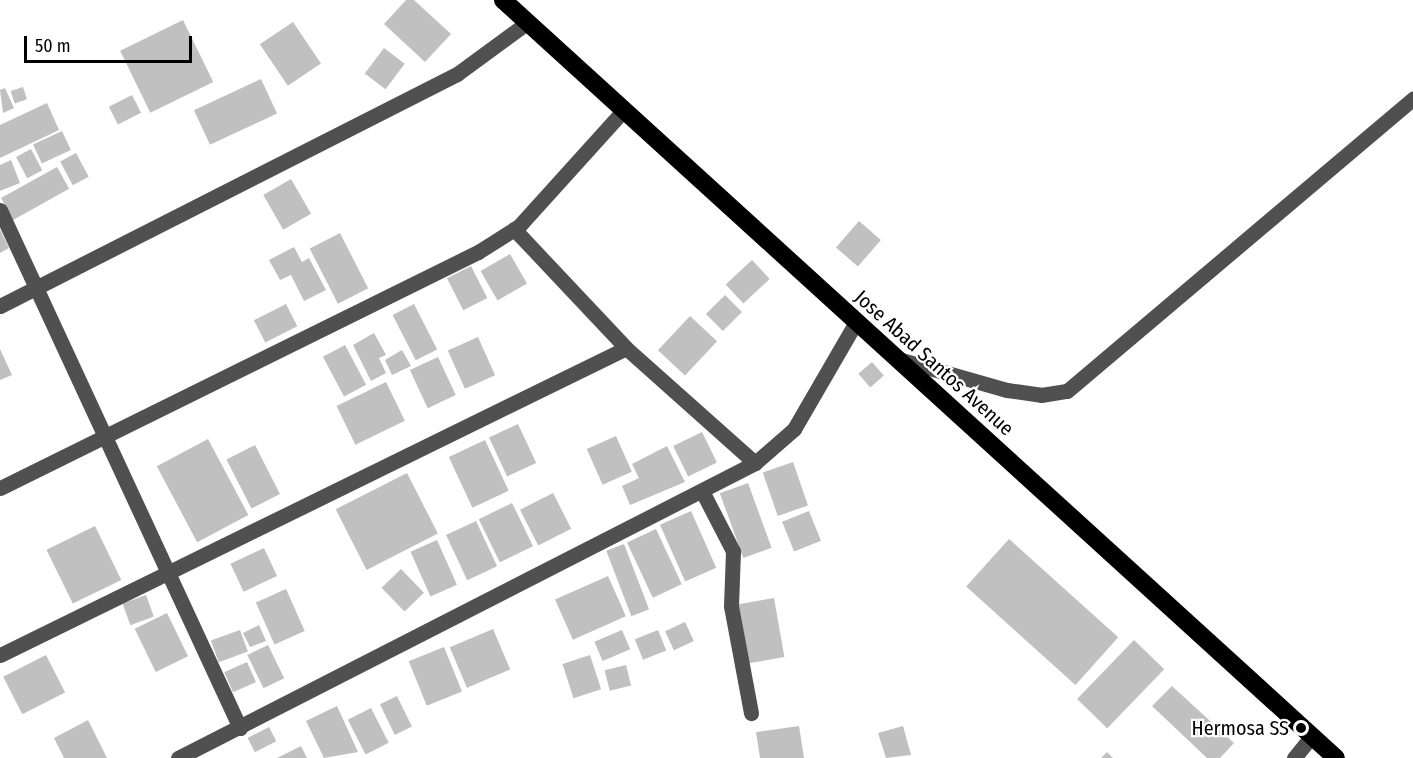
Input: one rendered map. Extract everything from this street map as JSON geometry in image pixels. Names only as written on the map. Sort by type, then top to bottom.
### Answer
[{"type":"highway","name":"Jose Abad Santos Avenue","points":[[503,0],[1336,758]]},
{"type":"street","points":[[0,306],[457,74],[528,22]]},
{"type":"street","points":[[896,359],[1007,390],[1041,394],[1067,391],[1413,99]]},
{"type":"street","points":[[0,488],[107,438],[478,252],[514,229],[623,111]]},
{"type":"street","points":[[0,210],[240,728]]},
{"type":"street","points":[[514,229],[626,348],[755,464]]},
{"type":"street","points":[[178,758],[755,464],[794,429],[856,322]]},
{"type":"street","points":[[0,655],[626,348]]},
{"type":"street","points":[[702,491],[733,551],[731,606],[751,714]]},
{"type":"street","points":[[1294,758],[1312,736]]},
{"type":"building","points":[[406,0],[414,0],[451,34],[425,62],[384,24]]},
{"type":"building","points":[[183,20],[213,82],[150,113],[120,51]]},
{"type":"building","points":[[293,22],[321,63],[288,86],[260,44]]},
{"type":"building","points":[[384,48],[405,64],[386,89],[365,74]]},
{"type":"building","points":[[261,79],[277,113],[210,145],[194,110]]},
{"type":"building","points":[[23,87],[27,99],[15,103],[11,91]]},
{"type":"building","points":[[5,88],[14,108],[3,113],[0,90]]},
{"type":"building","points":[[132,95],[141,113],[118,125],[109,107]]},
{"type":"building","points":[[47,103],[59,130],[0,158],[0,125]]},
{"type":"building","points":[[62,131],[71,150],[42,164],[33,145]]},
{"type":"building","points":[[31,149],[42,170],[27,178],[16,157]]},
{"type":"building","points":[[76,153],[89,177],[73,185],[60,161]]},
{"type":"building","points":[[11,160],[20,183],[0,191],[0,165]]},
{"type":"building","points":[[57,167],[69,189],[13,220],[1,198]]},
{"type":"building","points":[[291,179],[311,214],[283,230],[263,195]]},
{"type":"building","points":[[859,221],[881,240],[858,266],[836,247]]},
{"type":"building","points":[[0,229],[9,248],[0,253]]},
{"type":"building","points":[[340,233],[368,288],[338,304],[310,248]]},
{"type":"building","points":[[294,247],[302,262],[309,258],[326,290],[304,301],[291,275],[280,280],[269,260]]},
{"type":"building","points":[[510,254],[527,283],[498,300],[481,271]]},
{"type":"building","points":[[752,260],[770,279],[743,304],[726,285]]},
{"type":"building","points":[[471,266],[487,298],[463,310],[447,278]]},
{"type":"building","points":[[725,295],[742,312],[723,331],[706,314]]},
{"type":"building","points":[[286,304],[297,326],[265,343],[254,320]]},
{"type":"building","points":[[414,304],[437,349],[416,360],[393,315]]},
{"type":"building","points":[[690,316],[717,341],[685,376],[658,350]]},
{"type":"building","points":[[374,333],[386,355],[379,358],[386,373],[371,381],[353,345]]},
{"type":"building","points":[[478,337],[495,375],[465,389],[448,350]]},
{"type":"building","points":[[345,345],[366,385],[344,396],[323,357]]},
{"type":"building","points":[[0,349],[12,375],[0,380]]},
{"type":"building","points":[[402,350],[411,366],[392,375],[385,360]]},
{"type":"building","points":[[438,357],[456,395],[428,408],[410,370]]},
{"type":"building","points":[[872,362],[884,376],[870,387],[858,374]]},
{"type":"building","points":[[386,382],[405,421],[355,445],[337,406]]},
{"type":"building","points":[[518,424],[536,463],[507,476],[489,438]]},
{"type":"building","points":[[702,432],[717,463],[688,477],[673,446]]},
{"type":"building","points":[[616,436],[632,472],[603,485],[587,449]]},
{"type":"building","points":[[208,439],[248,515],[197,542],[157,466]]},
{"type":"building","points":[[485,440],[509,491],[472,508],[449,457]]},
{"type":"building","points":[[255,445],[280,494],[251,509],[226,460]]},
{"type":"building","points":[[667,446],[685,482],[630,505],[622,486],[639,478],[632,464]]},
{"type":"building","points":[[793,462],[808,505],[778,516],[763,472]]},
{"type":"building","points":[[407,473],[438,534],[367,570],[336,509]]},
{"type":"building","points":[[748,483],[772,548],[743,558],[720,493]]},
{"type":"building","points":[[553,493],[571,529],[538,545],[520,510]]},
{"type":"building","points":[[512,503],[533,546],[500,562],[479,519]]},
{"type":"building","points":[[691,511],[716,568],[685,581],[660,525]]},
{"type":"building","points":[[809,511],[821,541],[794,552],[782,522]]},
{"type":"building","points":[[476,521],[497,566],[467,580],[446,535]]},
{"type":"building","points":[[95,526],[121,580],[73,604],[46,550]]},
{"type":"building","points":[[656,529],[682,584],[653,598],[627,543]]},
{"type":"building","points":[[1009,539],[1118,637],[1075,685],[966,587]]},
{"type":"building","points":[[437,540],[457,585],[430,597],[411,552]]},
{"type":"building","points":[[624,544],[649,609],[631,616],[606,551]]},
{"type":"building","points":[[264,548],[277,576],[244,592],[230,564]]},
{"type":"building","points":[[401,569],[424,593],[405,611],[382,588]]},
{"type":"building","points":[[608,576],[626,616],[573,640],[555,600]]},
{"type":"building","points":[[286,589],[305,631],[275,644],[256,602]]},
{"type":"building","points":[[146,595],[154,617],[130,625],[123,604]]},
{"type":"building","points":[[774,598],[784,657],[749,663],[739,604]]},
{"type":"building","points":[[167,613],[188,656],[156,672],[135,629]]},
{"type":"building","points":[[685,622],[694,641],[674,650],[665,631]]},
{"type":"building","points":[[259,625],[266,641],[250,647],[243,633]]},
{"type":"building","points":[[493,629],[510,670],[467,688],[450,647]]},
{"type":"building","points":[[240,630],[248,652],[219,662],[211,641]]},
{"type":"building","points":[[622,630],[630,649],[603,661],[594,642]]},
{"type":"building","points":[[658,630],[666,650],[643,660],[635,639]]},
{"type":"building","points":[[1134,640],[1164,669],[1107,728],[1077,699]]},
{"type":"building","points":[[268,645],[284,678],[264,688],[247,655]]},
{"type":"building","points":[[444,647],[462,692],[427,706],[409,661]]},
{"type":"building","points":[[46,655],[65,692],[22,714],[3,677]]},
{"type":"building","points":[[590,655],[601,689],[574,698],[562,664]]},
{"type":"building","points":[[247,662],[256,682],[233,692],[224,672]]},
{"type":"building","points":[[626,665],[631,685],[610,691],[605,670]]},
{"type":"building","points":[[1172,686],[1234,743],[1220,758],[1207,758],[1152,706]]},
{"type":"building","points":[[397,696],[412,727],[395,735],[380,704]]},
{"type":"building","points":[[337,706],[358,752],[324,758],[306,721]]},
{"type":"building","points":[[371,708],[389,743],[366,755],[348,720]]},
{"type":"building","points":[[88,720],[107,758],[64,758],[54,738]]},
{"type":"building","points":[[799,726],[804,758],[760,758],[756,732]]},
{"type":"building","points":[[903,726],[911,755],[886,758],[878,733]]},
{"type":"building","points":[[269,727],[276,741],[255,752],[248,738]]},
{"type":"building","points":[[301,746],[307,758],[277,758]]},
{"type":"building","points":[[1107,752],[1113,758],[1101,758]]},
{"type":"place","name":"Hermosa SS","points":[[1301,728]]}]
